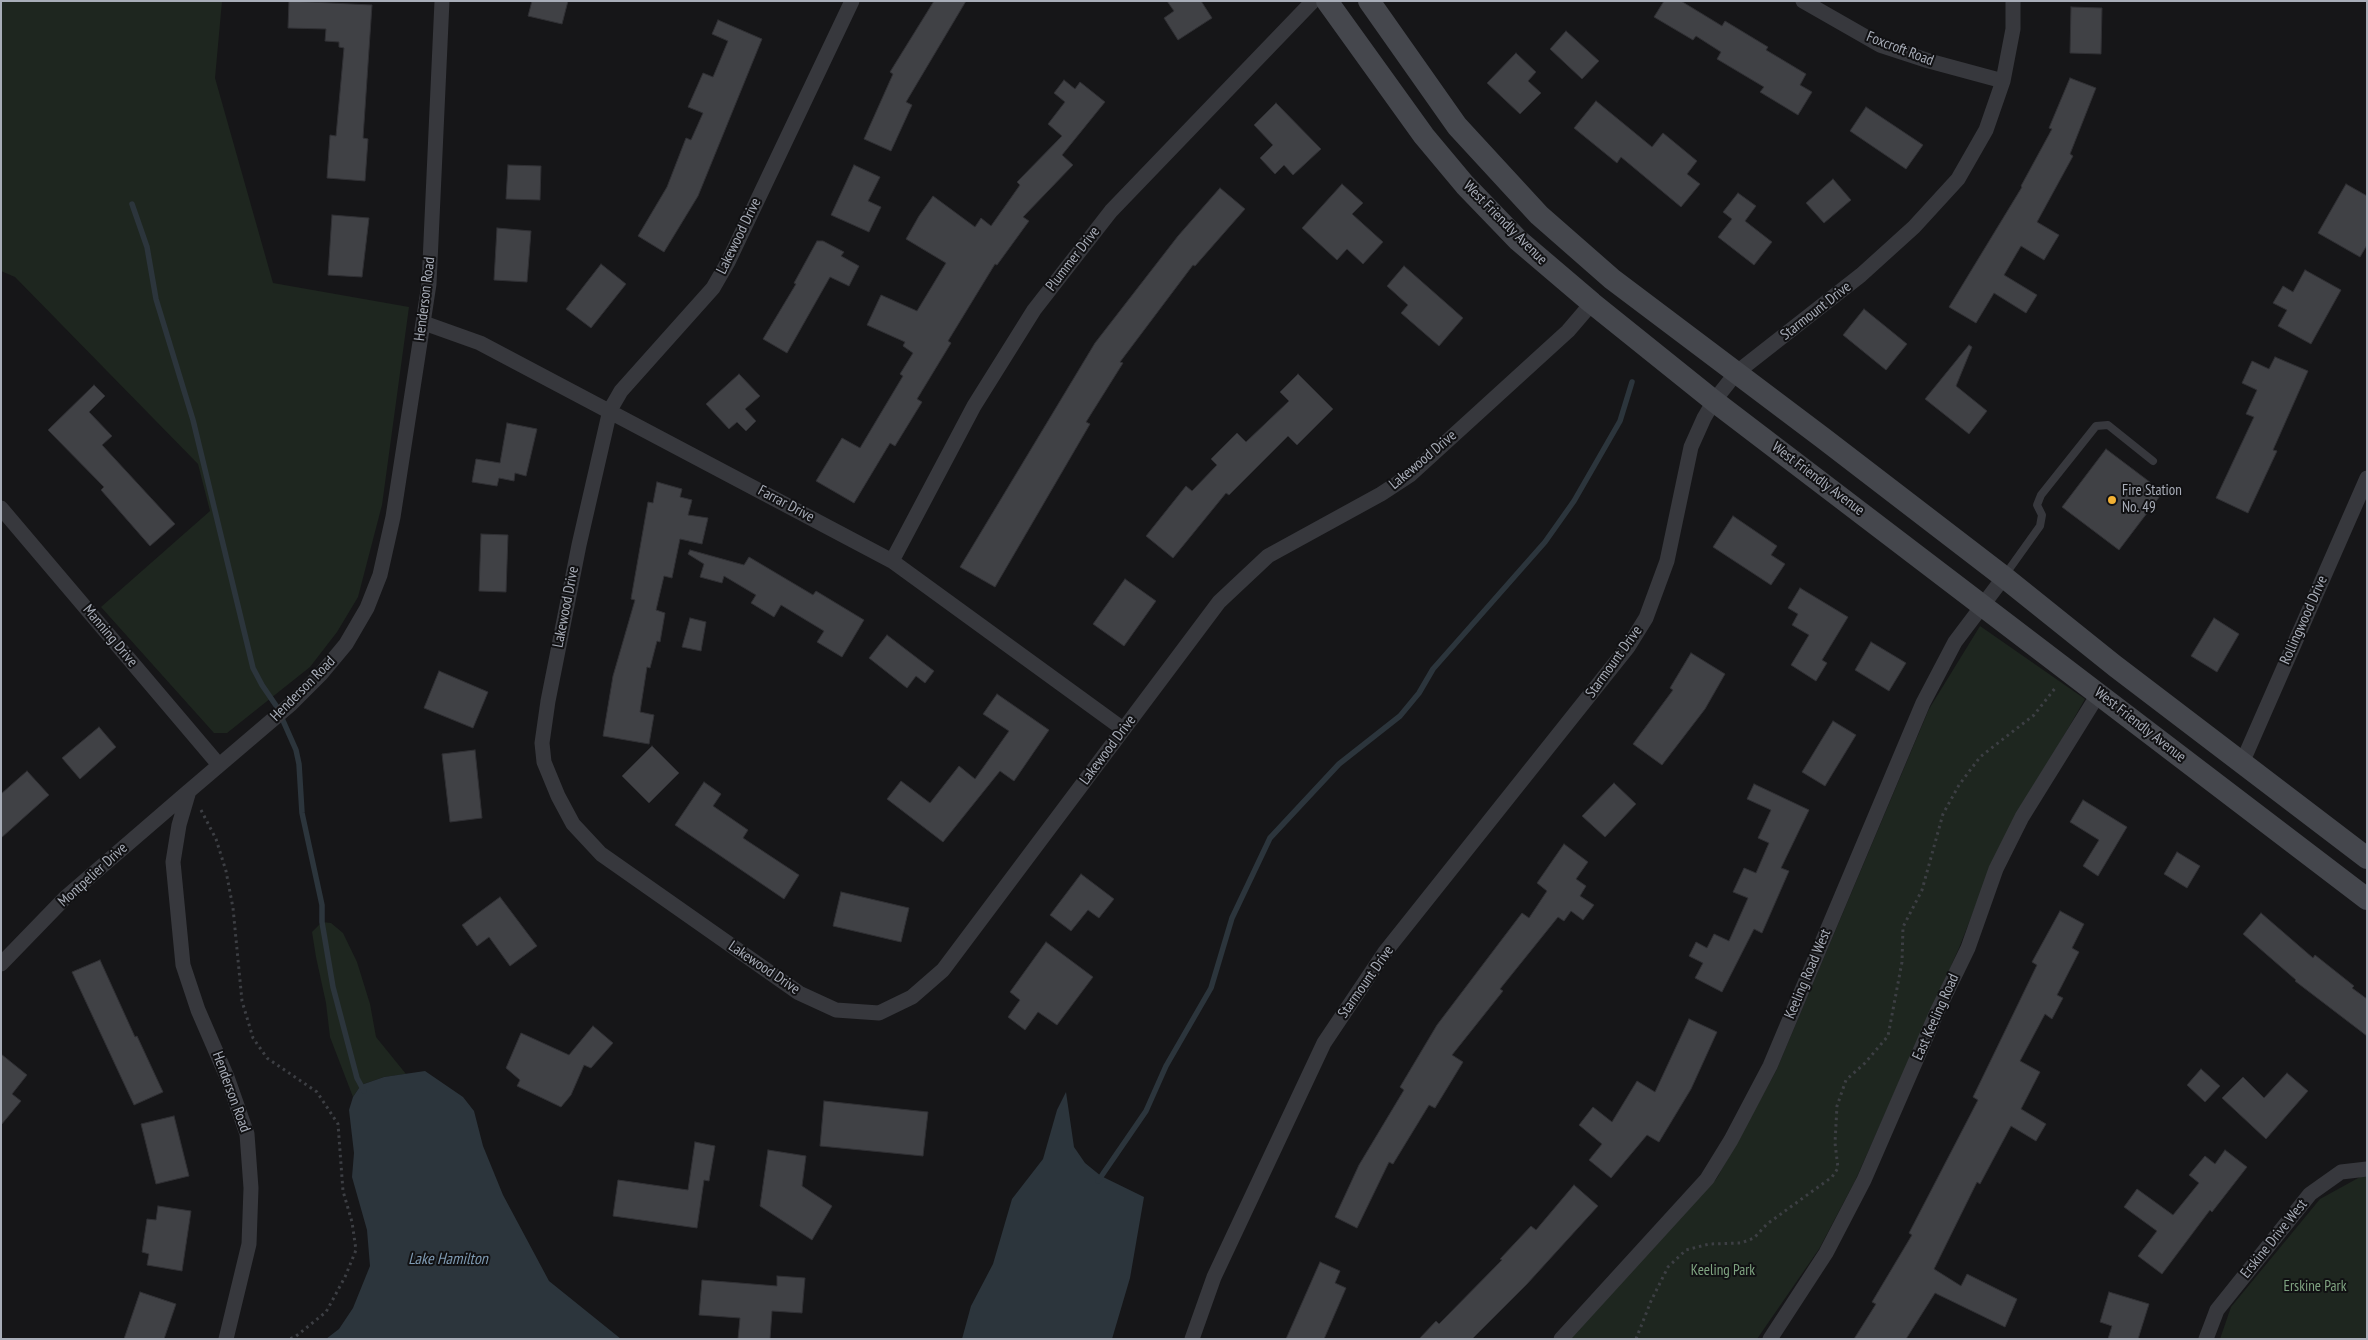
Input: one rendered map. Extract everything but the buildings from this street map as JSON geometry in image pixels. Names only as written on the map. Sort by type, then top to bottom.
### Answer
[{"type":"main road","name":"West Friendly Avenue","points":[[1327,1],[1424,136],[1465,185],[1518,240],[1592,303],[1714,401],[2367,899]]},
{"type":"main road","name":"West Friendly Avenue","points":[[1369,1],[1456,126],[1539,215],[1612,280],[2004,577],[2367,858]]},
{"type":"street","name":"Henderson Road","points":[[226,1339],[249,1244],[251,1188],[248,1134],[227,1077],[198,1010],[183,965],[173,862],[179,825],[189,791],[291,704],[322,674],[346,644],[367,608],[380,575],[393,517],[429,284],[442,1]]},
{"type":"street","name":"Lakewood Drive","points":[[852,1],[728,262],[713,288],[621,392],[610,410],[579,545],[548,701],[542,743],[544,762],[558,796],[573,824],[601,854],[799,993],[836,1010],[879,1013],[912,997],[943,970],[1219,602],[1268,556],[1381,494],[1410,475],[1568,331],[1592,303]]},
{"type":"street","name":"Plummer Drive","points":[[892,561],[974,406],[1034,310],[1111,211],[1314,1]]},
{"type":"street","name":"Foxcroft Road","points":[[1803,1],[1880,45],[1929,61],[2003,81]]},
{"type":"street","name":"Starmount Drive","points":[[1192,1339],[1214,1277],[1324,1043],[1386,952],[1628,647],[1646,618],[1667,561],[1691,448],[1704,418],[1714,401],[1736,373],[1861,275],[1914,227],[1958,179],[1986,130],[2003,81],[2013,29],[2013,1]]},
{"type":"street","name":"Farrar Drive","points":[[424,323],[480,343],[610,410],[892,561],[1124,729]]},
{"type":"street","name":"Rollingwood Drive","points":[[2242,763],[2367,478]]},
{"type":"street","name":"Manning Drive","points":[[1,508],[219,765]]},
{"type":"street","name":"Keeling Road West","points":[[1561,1339],[1707,1179],[1732,1140],[1770,1066],[1924,703],[1956,642],[2004,577]]},
{"type":"street","name":"East Keeling Road","points":[[1770,1339],[1826,1253],[1864,1180],[1937,1012],[1968,948],[1996,869],[2022,818],[2099,693]]},
{"type":"street","name":"Montpelier Drive","points":[[1,964],[66,898],[189,791]]},
{"type":"street","name":"Erskine Drive West","points":[[2206,1339],[2217,1310],[2310,1194],[2340,1172],[2367,1169]]},
{"type":"lane","points":[[2004,577],[2040,526],[2042,515],[2037,505],[2041,495],[2096,426],[2108,425],[2153,461]]},
{"type":"path","points":[[1636,1339],[1651,1301],[1668,1267],[1686,1250],[1709,1244],[1741,1242],[1754,1238],[1767,1224],[1832,1177],[1838,1168],[1835,1143],[1837,1106],[1846,1080],[1865,1063],[1888,1036],[1902,962],[1904,927],[1922,890],[1943,814],[1959,784],[1980,757],[2034,715],[2068,670]]},
{"type":"path","points":[[189,791],[203,812],[216,839],[226,872],[233,908],[242,1001],[253,1038],[266,1058],[317,1092],[338,1124],[343,1191],[352,1222],[356,1250],[345,1277],[326,1312],[295,1336],[288,1339]]},
{"type":"green space","points":[[1,1],[222,1],[215,78],[273,283],[409,307],[382,505],[358,597],[337,632],[310,667],[227,733],[214,733],[101,607],[210,511],[198,464],[15,277],[1,271]]},
{"type":"green space","name":"Keeling Park","points":[[1980,626],[2085,699],[1996,854],[1959,948],[1855,1181],[1819,1249],[1757,1339],[1569,1339],[1717,1178],[1776,1071],[1929,709]]},
{"type":"green space","points":[[322,922],[331,923],[343,933],[357,962],[370,1004],[376,1037],[406,1074],[384,1077],[361,1085],[353,1097],[330,1037],[326,1003],[312,932]]},
{"type":"green space","name":"Erskine Park","points":[[2360,1177],[2367,1177],[2367,1339],[2220,1339],[2231,1307],[2320,1199]]},
{"type":"water","name":"Lake Hamilton","points":[[425,1071],[463,1097],[474,1111],[483,1146],[503,1195],[549,1281],[621,1339],[326,1339],[339,1329],[353,1308],[370,1266],[367,1230],[352,1177],[354,1153],[349,1110],[353,1097],[361,1085],[384,1077]]},
{"type":"water","points":[[1066,1092],[1074,1147],[1085,1163],[1101,1176],[1144,1197],[1130,1278],[1112,1339],[962,1339],[971,1306],[993,1264],[1012,1199],[1043,1159],[1057,1110]]},
{"type":"waterway","points":[[132,204],[147,247],[156,299],[193,420],[253,668],[277,707],[296,750],[299,764],[302,813],[322,905],[322,922],[333,987],[357,1078],[364,1091]]},
{"type":"waterway","points":[[1098,1181],[1146,1111],[1166,1066],[1211,988],[1232,918],[1270,838],[1339,764],[1400,716],[1419,693],[1433,669],[1545,542],[1574,501],[1620,421],[1632,382]]},
{"type":"place","name":"Fire Station No. 49","points":[[2112,500]]}]
